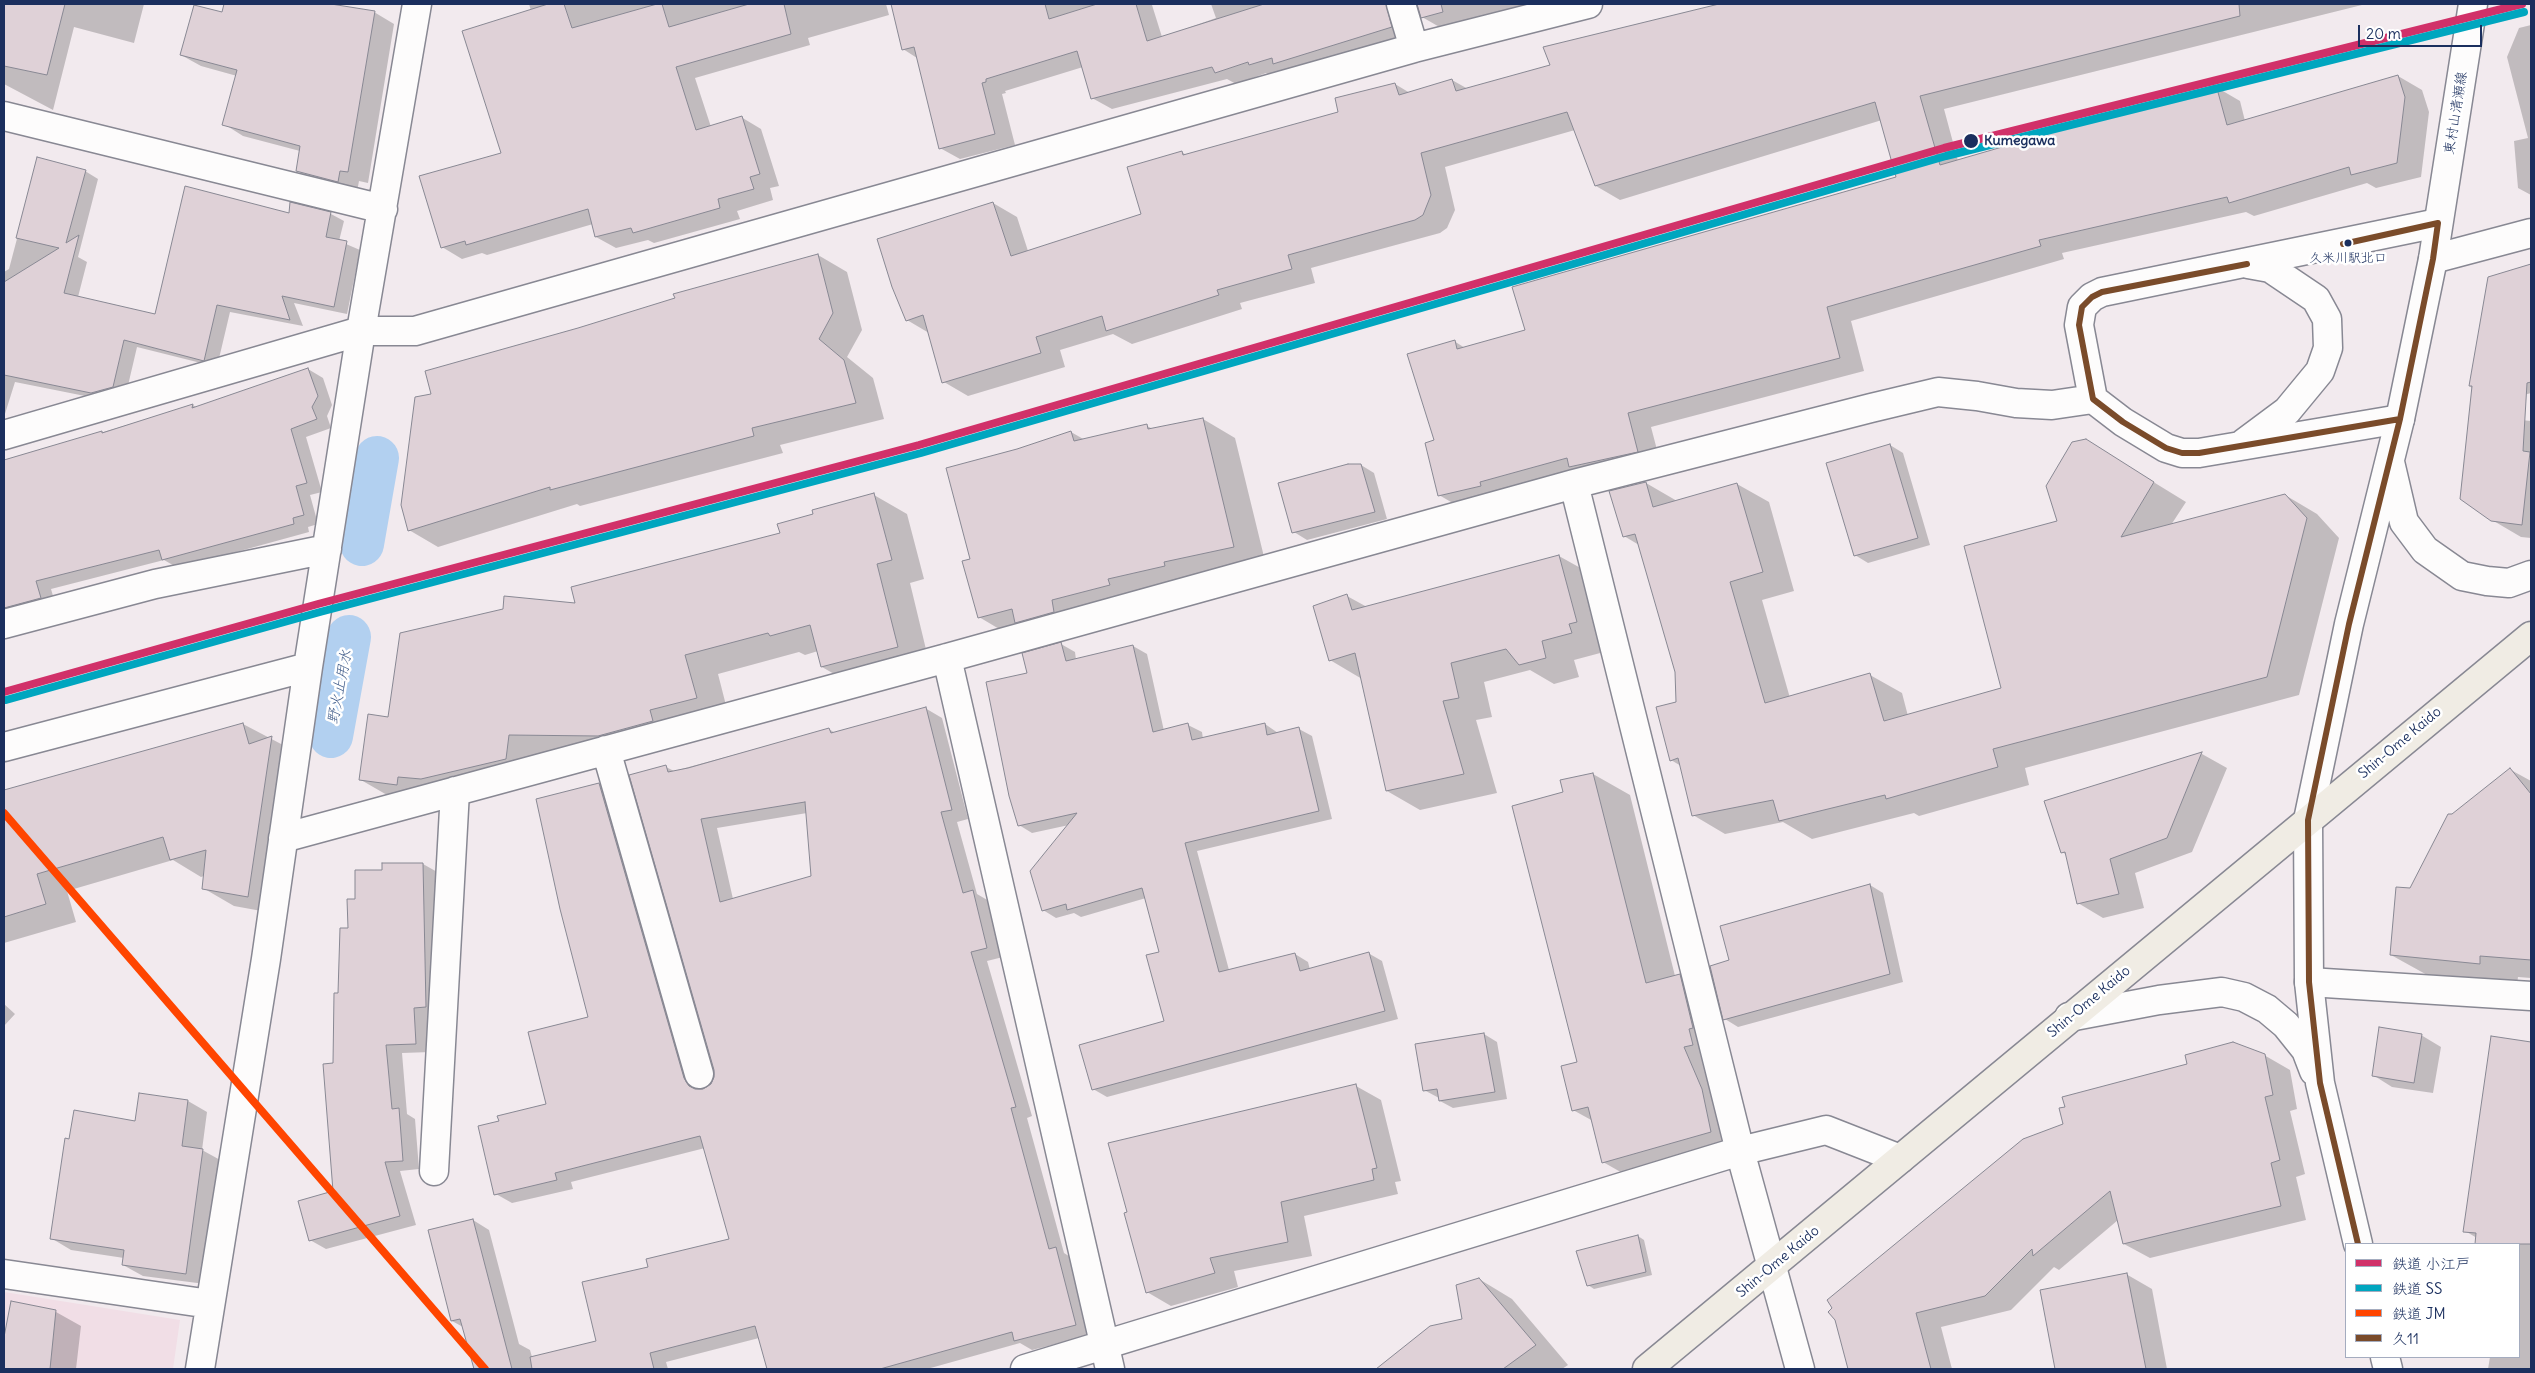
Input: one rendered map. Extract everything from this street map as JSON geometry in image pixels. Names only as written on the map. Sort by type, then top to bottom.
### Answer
[{"type":"main road","name":"Shin-Ome Kaido","points":[[1647,1369],[2531,636]]},
{"type":"street","points":[[200,1369],[308,666],[328,549],[360,331],[383,209],[417,4]]},
{"type":"street","points":[[1401,4],[1414,48]]},
{"type":"street","points":[[4,435],[360,331],[414,331],[1414,48],[1588,4]]},
{"type":"street","name":"東村山清瀬線","points":[[2320,1084],[2309,982],[2308,820],[2349,624],[2400,419],[2433,260],[2473,4]]},
{"type":"street","points":[[4,116],[383,209]]},
{"type":"street","points":[[2400,419],[2199,453],[2182,453],[2166,448],[2123,422],[2093,399],[2079,325],[2082,307],[2092,297],[2102,292],[2247,264],[2438,223]]},
{"type":"street","points":[[2433,260],[2531,233]]},
{"type":"street","points":[[2240,446],[2287,411],[2320,371],[2328,348],[2327,319],[2316,299],[2270,268],[2247,264]]},
{"type":"street","points":[[283,838],[947,658],[1574,484],[1938,392],[1978,396],[2016,403],[2052,405],[2093,399]]},
{"type":"street","points":[[2389,458],[2404,522],[2425,550],[2462,576],[2486,581],[2509,582],[2531,575]]},
{"type":"street","points":[[1574,484],[1740,1151],[1800,1369]]},
{"type":"street","points":[[4,624],[155,584],[328,549]]},
{"type":"street","points":[[947,658],[1108,1357]]},
{"type":"street","points":[[4,748],[308,666]]},
{"type":"street","points":[[606,750],[699,1074]]},
{"type":"street","points":[[434,1171],[455,791]]},
{"type":"street","points":[[2309,982],[2531,996]]},
{"type":"street","points":[[2069,1018],[2193,995],[2222,992],[2244,998],[2267,1009],[2286,1026],[2306,1050],[2320,1084],[2358,1243]]},
{"type":"street","points":[[1024,1369],[1108,1357],[1740,1151],[1826,1130],[1900,1160]]},
{"type":"street","points":[[4,1274],[210,1304]]},
{"type":"shaded area","points":[[4,1292],[180,1320],[173,1369],[4,1369]]},
{"type":"building","points":[[4,4],[65,4],[47,75],[4,66]]},
{"type":"building","points":[[224,4],[331,4],[375,11],[348,172],[340,171],[338,182],[296,171],[300,146],[222,125],[237,70],[180,55],[194,5],[222,12]]},
{"type":"building","points":[[548,4],[564,4],[572,28],[657,4],[662,4],[669,27],[749,4],[784,4],[791,34],[676,67],[696,130],[742,116],[760,174],[750,177],[754,189],[718,199],[720,208],[633,233],[631,228],[595,237],[588,209],[466,245],[465,241],[441,248],[419,176],[501,153],[462,31]]},
{"type":"building","points":[[891,4],[1045,4],[1049,19],[1097,4],[1136,4],[1147,41],[1264,4],[1386,4],[1392,27],[1273,64],[1272,58],[1249,65],[1248,62],[1215,73],[1212,67],[1091,99],[1077,51],[986,79],[986,82],[982,83],[995,134],[939,149],[914,47],[902,50]]},
{"type":"building","points":[[1417,4],[1441,4],[1443,12],[1421,18]]},
{"type":"building","points":[[1719,4],[2239,4],[2240,16],[1920,96],[1940,165],[2216,85],[2227,125],[2398,75],[2405,97],[2397,163],[2351,175],[2349,167],[2229,203],[2227,197],[2039,240],[2041,246],[1827,307],[1840,358],[1628,413],[1638,452],[1569,467],[1567,458],[1480,482],[1481,486],[1438,496],[1425,443],[1434,440],[1407,354],[1455,340],[1457,349],[1525,330],[1512,287],[1896,177],[1875,102],[1595,186],[1567,112],[1421,153],[1431,195],[1423,215],[1415,220],[1288,255],[1292,269],[1217,290],[1219,295],[1106,331],[1102,316],[1036,337],[1041,353],[942,383],[923,315],[906,321],[892,287],[877,239],[993,202],[1011,256],[1141,214],[1127,167],[1182,151],[1183,155],[1338,112],[1335,98],[1395,83],[1399,95],[1452,79],[1456,91],[1550,65],[1543,47]]},
{"type":"building","points":[[37,157],[86,170],[66,243],[79,235],[64,293],[155,314],[185,186],[289,213],[290,202],[331,212],[326,237],[347,241],[334,307],[282,296],[290,320],[217,305],[204,361],[124,340],[113,387],[91,393],[4,375],[4,282],[59,248],[16,238]]},
{"type":"building","points":[[818,254],[833,313],[819,339],[844,360],[856,403],[752,428],[754,436],[550,490],[550,487],[408,531],[401,505],[415,397],[431,394],[425,371],[578,328],[675,298],[673,294]]},
{"type":"building","points":[[2531,264],[2531,382],[2527,383],[2523,451],[2530,452],[2522,525],[2491,521],[2460,499],[2472,386],[2469,386],[2488,277]]},
{"type":"building","points":[[308,368],[318,396],[312,407],[317,419],[291,429],[307,483],[296,486],[304,515],[293,518],[294,524],[162,560],[159,550],[36,581],[41,598],[4,608],[4,460],[102,431],[102,433],[193,404],[192,408]]},
{"type":"building","points":[[1203,418],[1234,547],[1164,562],[1165,566],[1108,579],[1110,585],[1052,600],[1054,612],[1015,623],[1012,609],[978,618],[962,561],[970,559],[946,468],[1017,449],[1071,431],[1074,441],[1147,424],[1148,429]]},
{"type":"building","points":[[2086,439],[2154,482],[2121,537],[2285,494],[2307,518],[2267,677],[1993,749],[1998,767],[1886,799],[1885,795],[1779,821],[1773,800],[1692,816],[1678,758],[1670,761],[1656,707],[1676,702],[1675,672],[1635,534],[1623,537],[1609,491],[1646,482],[1653,507],[1737,483],[1763,572],[1730,582],[1765,703],[1870,673],[1884,721],[2001,688],[1964,546],[2057,521],[2046,486],[2072,442]]},
{"type":"building","points":[[1890,444],[1918,538],[1854,556],[1826,463]]},
{"type":"building","points":[[1348,464],[1361,464],[1375,512],[1292,533],[1278,483]]},
{"type":"building","points":[[874,493],[892,560],[877,564],[898,647],[821,667],[810,625],[770,636],[768,633],[685,655],[697,698],[650,710],[653,721],[598,736],[509,735],[506,759],[421,779],[398,777],[397,785],[359,780],[368,714],[388,717],[400,633],[503,609],[504,596],[575,603],[571,587],[780,533],[777,524],[813,514],[812,510]]},
{"type":"building","points":[[1559,555],[1577,622],[1569,624],[1572,633],[1542,641],[1546,658],[1519,665],[1506,649],[1451,663],[1459,698],[1443,701],[1464,774],[1386,791],[1355,653],[1329,661],[1313,606],[1347,594],[1352,610]]},
{"type":"building","points":[[1061,642],[1066,661],[1133,645],[1153,732],[1188,723],[1192,740],[1265,723],[1267,735],[1299,727],[1319,811],[1185,843],[1219,972],[1295,953],[1300,971],[1369,952],[1385,1011],[1092,1090],[1079,1045],[1164,1021],[1146,955],[1159,952],[1142,888],[1067,910],[1066,904],[1042,911],[1030,871],[1077,813],[1018,826],[1009,796],[986,682],[1027,673],[1022,653]]},
{"type":"building","points":[[926,707],[952,810],[941,812],[963,893],[973,890],[987,948],[971,952],[1016,1107],[1011,1108],[1049,1249],[1056,1247],[1076,1325],[1014,1341],[1012,1332],[880,1369],[767,1369],[755,1326],[650,1353],[654,1369],[532,1369],[530,1357],[596,1341],[582,1282],[648,1267],[646,1259],[729,1239],[700,1136],[555,1173],[557,1180],[494,1195],[478,1126],[499,1121],[497,1116],[546,1104],[528,1032],[588,1017],[560,909],[536,799],[599,783],[684,1078],[689,1086],[695,1089],[703,1089],[711,1084],[714,1070],[629,775],[666,765],[668,772],[688,768],[829,728],[831,733]],"holes":[[[805,802],[811,876],[720,902],[701,819]]]},
{"type":"building","points":[[243,723],[249,744],[272,736],[248,897],[202,889],[206,850],[170,860],[163,837],[37,874],[46,904],[4,917],[4,790]]},
{"type":"building","points":[[2202,752],[2167,838],[2110,859],[2119,894],[2077,904],[2065,852],[2061,853],[2044,801]]},
{"type":"building","points":[[2510,768],[2531,794],[2531,960],[2480,956],[2480,964],[2390,955],[2396,887],[2410,888],[2448,814],[2452,814]]},
{"type":"building","points":[[1593,773],[1646,983],[1680,974],[1693,1028],[1689,1029],[1693,1045],[1684,1047],[1702,1089],[1711,1132],[1602,1163],[1588,1107],[1572,1111],[1561,1066],[1577,1062],[1512,806],[1563,792],[1560,780]]},
{"type":"building","points":[[382,863],[423,863],[426,1007],[414,1008],[416,1044],[386,1045],[392,1109],[399,1108],[403,1161],[385,1162],[400,1216],[309,1241],[298,1201],[333,1191],[323,1064],[333,1063],[334,993],[338,993],[340,928],[348,928],[347,899],[355,899],[355,870],[382,870]]},
{"type":"building","points":[[1870,884],[1890,974],[1723,1020],[1710,966],[1729,960],[1720,926]]},
{"type":"building","points":[[2379,1027],[2422,1034],[2414,1083],[2372,1076]]},
{"type":"building","points":[[1484,1033],[1495,1092],[1439,1101],[1437,1089],[1423,1091],[1415,1044]]},
{"type":"building","points":[[2491,1036],[2531,1042],[2531,1244],[2475,1243],[2476,1233],[2463,1232]]},
{"type":"building","points":[[2233,1042],[2265,1054],[2273,1095],[2265,1097],[2280,1160],[2271,1163],[2281,1206],[2123,1244],[2110,1191],[2033,1256],[2032,1249],[1985,1296],[1916,1313],[1931,1369],[1848,1369],[1835,1320],[1828,1312],[1832,1308],[1827,1300],[2023,1139],[2063,1124],[2059,1108],[2065,1107],[2062,1097],[2187,1064],[2185,1055]]},
{"type":"building","points":[[1356,1084],[1377,1168],[1372,1169],[1374,1180],[1281,1202],[1288,1242],[1210,1258],[1215,1273],[1146,1293],[1124,1213],[1127,1212],[1108,1143]]},
{"type":"building","points":[[139,1093],[188,1100],[182,1146],[203,1149],[186,1274],[122,1265],[124,1250],[50,1239],[65,1138],[69,1139],[74,1110],[135,1121]]},
{"type":"building","points":[[473,1219],[512,1369],[474,1369],[460,1319],[451,1321],[428,1230]]},
{"type":"building","points":[[1638,1235],[1646,1272],[1587,1286],[1576,1251]]},
{"type":"building","points":[[2127,1273],[2146,1369],[2055,1369],[2040,1290]]},
{"type":"building","points":[[1479,1278],[1536,1345],[1503,1369],[1376,1369],[1430,1326],[1462,1319],[1456,1285]]},
{"type":"building","points":[[11,1301],[56,1310],[50,1369],[4,1369],[4,1337]]},
{"type":"waterway","name":"野火止用水","points":[[362,544],[377,458]]},
{"type":"waterway","name":"野火止用水","points":[[331,736],[349,637]]},
{"type":"rail line","name":"小江戸","points":[[4,692],[318,604],[919,445],[1944,148],[2522,4]]},
{"type":"rail line","name":"SS","points":[[6,700],[320,612],[921,453],[1946,156],[2524,12]]},
{"type":"rail line","name":"JM","points":[[4,813],[485,1369]]},
{"type":"transit line","name":"久11","points":[[2343,244],[2438,223],[2433,259],[2400,419],[2349,624],[2308,820],[2309,982],[2320,1083],[2358,1243]]},
{"type":"transit line","name":"久11","points":[[2247,264],[2102,292],[2092,297],[2082,307],[2079,325],[2093,399],[2123,422],[2166,448],[2182,453],[2199,453],[2400,419]]},
{"type":"place","name":"Kumegawa","points":[[1971,141]]},
{"type":"place","name":"久米川駅北口","points":[[2348,243]]}]
